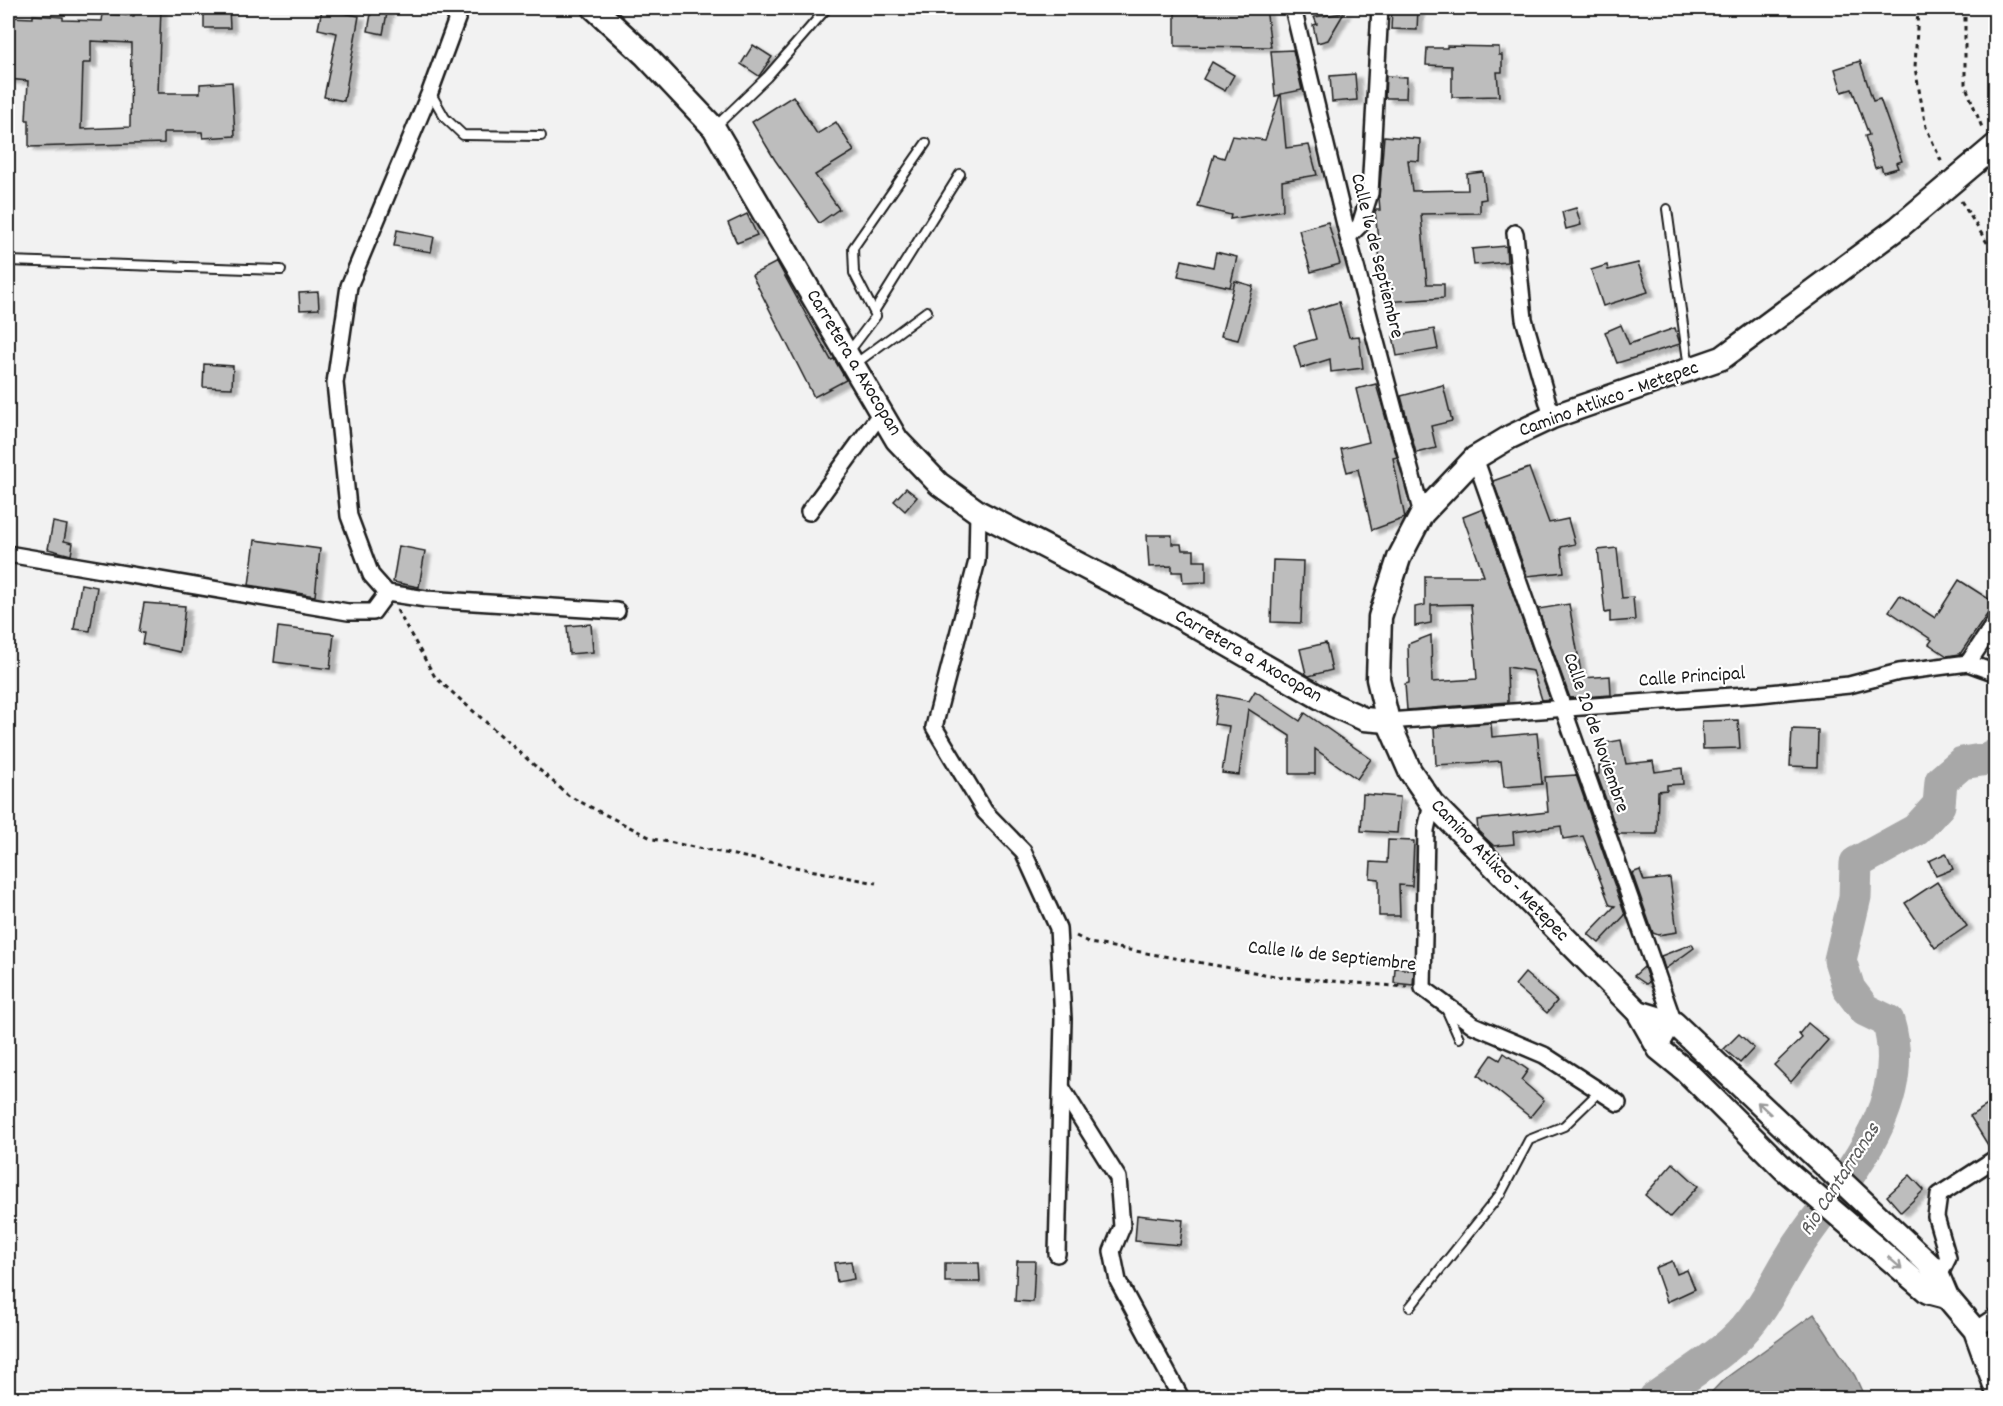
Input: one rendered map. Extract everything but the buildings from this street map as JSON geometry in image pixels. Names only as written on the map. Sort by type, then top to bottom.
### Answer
[{"type":"main road","name":"Carretera a Axocopan","points":[[594,8],[645,55],[714,128],[897,440],[939,484],[978,512],[1171,612],[1333,705],[1364,719],[1388,721]]},
{"type":"main road","name":"Camino Atlixco - Metepec","points":[[1990,149],[1899,227],[1722,358],[1552,417],[1510,437],[1475,458],[1422,514],[1399,558],[1380,617],[1378,679],[1388,721],[1410,771],[1432,803],[1638,1012],[1659,1049],[1686,1071],[1784,1168],[1861,1235],[1938,1289],[1975,1330],[1995,1388]]},
{"type":"main road","name":"Camino Atlixco - Metepec","points":[[1638,1012],[1674,1023],[1930,1265],[1938,1289]]},
{"type":"street","points":[[460,8],[430,92],[349,286],[335,383],[349,516],[371,575],[387,593],[426,599],[617,611]]},
{"type":"street","name":"Calle 16 de Septiembre","points":[[1293,8],[1348,237],[1422,514]]},
{"type":"street","points":[[1348,237],[1360,225],[1370,193],[1380,8]]},
{"type":"street","points":[[1515,233],[1524,319],[1552,417]]},
{"type":"street","points":[[809,512],[882,413]]},
{"type":"street","name":"Calle 20 de Noviembre","points":[[1475,458],[1674,1023]]},
{"type":"street","points":[[978,512],[977,561],[934,727],[985,812],[1023,851],[1058,928],[1063,1019],[1063,1090],[1057,1254]]},
{"type":"street","points":[[8,554],[348,612],[373,612],[387,593]]},
{"type":"street","points":[[1968,663],[1995,621]]},
{"type":"street","name":"Calle Principal","points":[[1388,721],[1849,685],[1899,672],[1968,663],[1995,673]]},
{"type":"street","name":"Calle 16 de Septiembre","points":[[1429,992],[1426,830],[1432,803]]},
{"type":"street","points":[[1429,992],[1473,1025],[1544,1055],[1618,1103]]},
{"type":"street","points":[[1659,1049],[1674,1023]]},
{"type":"street","points":[[1063,1090],[1118,1178],[1122,1227],[1112,1251],[1118,1281],[1181,1398]]},
{"type":"street","points":[[1938,1289],[1948,1257],[1936,1217],[1939,1195],[1995,1158]]},
{"type":"street","points":[[1975,1330],[1995,1316]]},
{"type":"lane","points":[[714,128],[766,77],[827,8]]},
{"type":"lane","points":[[430,92],[445,118],[464,135],[541,136]]},
{"type":"lane","points":[[875,310],[854,273],[853,248],[926,143]]},
{"type":"lane","points":[[850,360],[874,321],[875,310],[960,174]]},
{"type":"lane","points":[[1667,209],[1690,369]]},
{"type":"lane","points":[[8,261],[281,270]]},
{"type":"lane","points":[[850,360],[927,311]]},
{"type":"lane","points":[[1429,992],[1451,1016],[1458,1038]]},
{"type":"lane","points":[[1410,1307],[1501,1193],[1529,1140],[1564,1126],[1600,1091]]},
{"type":"path","points":[[1918,8],[1915,68],[1926,127],[1956,179],[1995,257]]},
{"type":"path","points":[[1965,8],[1965,84],[1990,149]]},
{"type":"path","points":[[387,593],[435,677],[569,795],[653,839],[876,882]]},
{"type":"path","name":"Calle 16 de Septiembre","points":[[1058,928],[1090,943],[1281,977],[1429,992]]},
{"type":"shaded area","points":[[1814,1314],[1855,1376],[1865,1398],[1706,1398],[1723,1380]]},
{"type":"waterway","name":"Rio Cantarranas","points":[[1655,1398],[1723,1350],[1753,1319],[1799,1244],[1854,1167],[1883,1112],[1891,1083],[1893,1052],[1888,1021],[1865,1010],[1849,989],[1840,960],[1855,897],[1856,863],[1916,830],[1939,805],[1941,781],[1962,763],[1988,759],[1996,755]]}]
